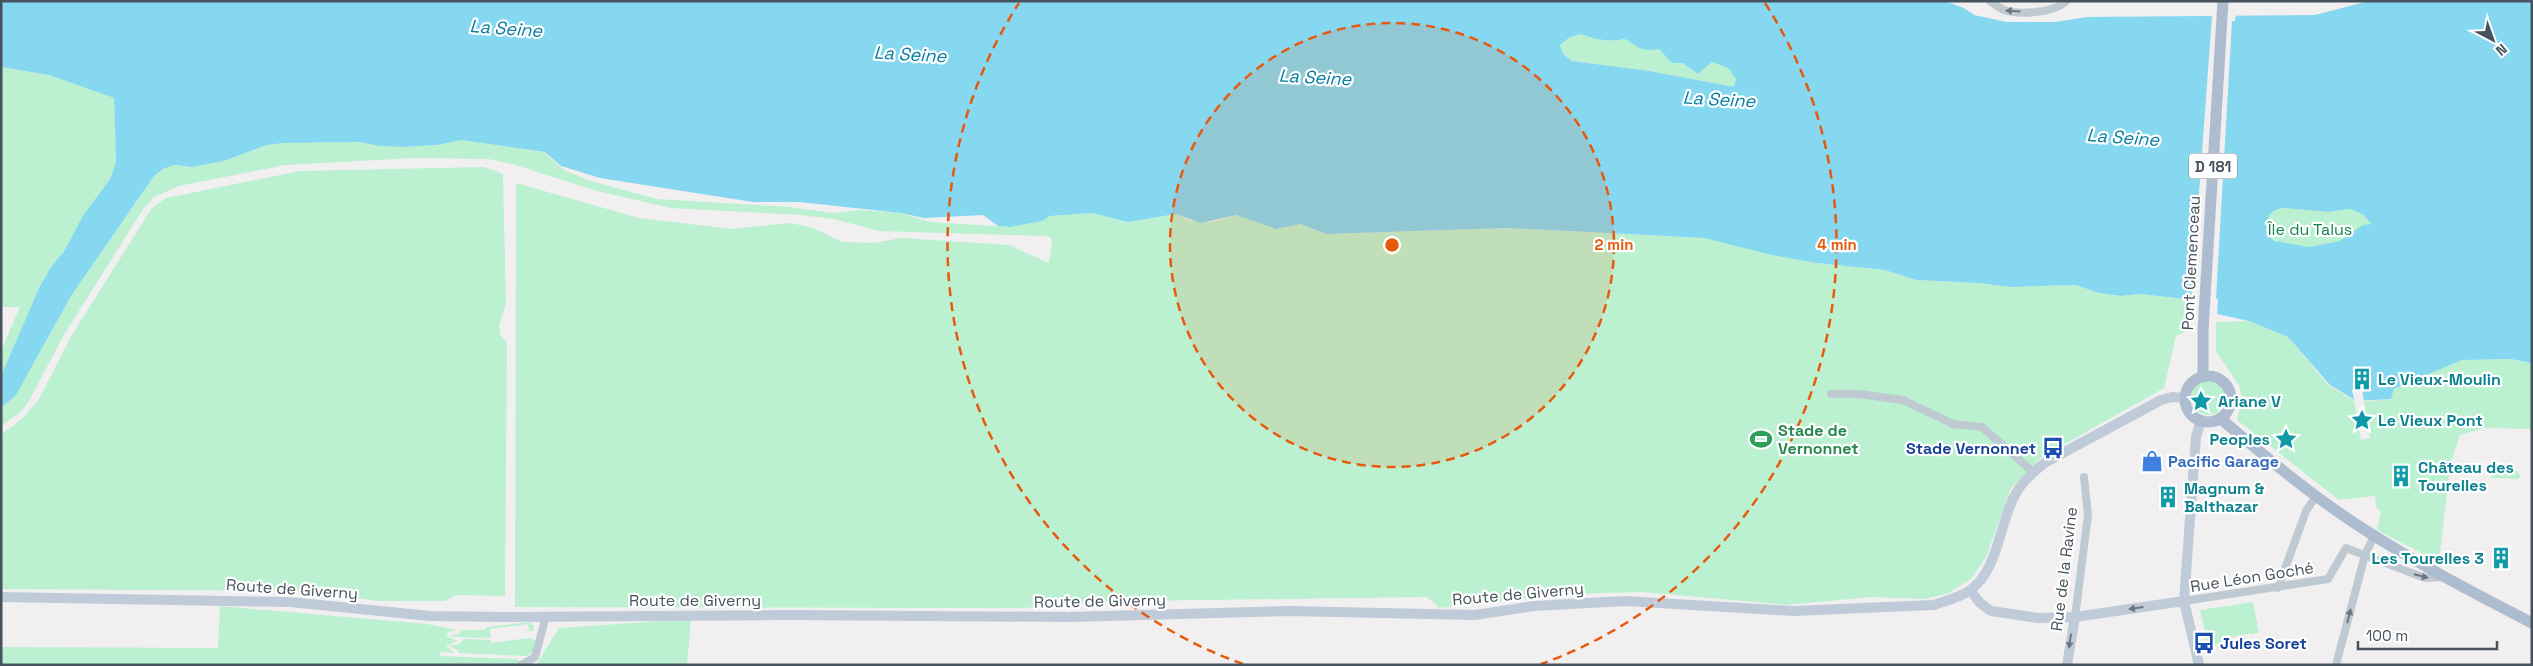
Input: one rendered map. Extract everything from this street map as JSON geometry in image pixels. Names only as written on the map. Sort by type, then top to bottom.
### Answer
[{"type":"main road","name":"Pont Clemenceau","points":[[2203,376],[2203,330],[2223,1]]},
{"type":"main road","points":[[2203,376],[2219,378],[2229,390],[2230,406],[2220,418],[2213,421],[2201,420],[2191,413],[2185,398],[2192,383],[2203,376]]},
{"type":"main road","points":[[2184,601],[2075,616],[2038,618],[1991,611],[1970,590],[1983,576],[1992,558],[2014,495],[2033,472],[2046,462],[2161,400],[2185,398]]},
{"type":"main road","points":[[2220,418],[2316,496],[2374,536],[2444,577],[2532,623]]},
{"type":"main road","points":[[2199,665],[2184,601],[2196,437],[2201,420]]},
{"type":"main road","name":"Route de Giverny","points":[[1,597],[280,602],[430,616],[788,614],[1070,617],[1289,611],[1475,615],[1534,606],[1625,601],[1793,611],[1934,605],[1952,600],[1970,590]]},
{"type":"main road","name":"Rue de la Ravine","points":[[2067,665],[2075,616]]},
{"type":"street","points":[[1990,1],[2006,11],[2048,11],[2066,1]]},
{"type":"street","points":[[1831,394],[1880,395],[1903,400],[1953,424],[1982,427],[2033,472]]},
{"type":"street","name":"Rue de la Ravine","points":[[2075,616],[2088,515],[2084,478]]},
{"type":"street","points":[[2278,588],[2306,511],[2316,496]]},
{"type":"street","points":[[2336,665],[2365,555],[2374,536]]},
{"type":"street","name":"Rue Léon Goché","points":[[2184,601],[2328,579],[2346,548],[2365,555]]},
{"type":"street","points":[[2365,555],[2425,578],[2444,577]]},
{"type":"street","points":[[521,665],[535,657],[546,616]]},
{"type":"green space","points":[[1581,34],[1603,40],[1625,39],[1644,50],[1659,49],[1698,74],[1712,62],[1728,68],[1736,79],[1734,87],[1650,71],[1572,61],[1563,54],[1560,45],[1570,37]]},
{"type":"green space","points":[[1,67],[49,75],[114,98],[116,162],[110,179],[82,217],[65,250],[51,267],[39,288],[1,376],[1,351],[20,307],[1,307]]},
{"type":"green space","points":[[461,140],[544,152],[564,170],[591,181],[657,199],[789,207],[832,213],[860,210],[901,213],[930,222],[1010,227],[1042,221],[1050,216],[1092,213],[1128,222],[1176,214],[1191,221],[1213,222],[1236,215],[1277,229],[1301,224],[1326,234],[1507,228],[1704,238],[1817,263],[1885,270],[1916,280],[1978,283],[2010,287],[2076,285],[2099,293],[2121,296],[2140,294],[2191,300],[2189,330],[2176,336],[2164,388],[2042,457],[2011,488],[1986,557],[1971,579],[1947,594],[1924,599],[1871,597],[1787,605],[1642,592],[1568,594],[1440,608],[1427,597],[1135,601],[1023,608],[515,607],[516,183],[639,218],[731,229],[789,223],[811,227],[842,242],[874,243],[901,238],[1009,245],[1049,263],[1052,241],[1050,237],[1041,236],[879,231],[834,219],[800,215],[671,208],[597,191],[512,164],[488,159],[415,158],[285,165],[179,186],[154,197],[144,208],[65,333],[22,411],[1,426],[1,408],[16,395],[71,296],[154,176],[163,169],[174,165],[192,167],[224,161],[267,145],[284,143],[359,142],[379,146],[404,147],[437,145]]},
{"type":"green space","points":[[484,167],[503,174],[506,304],[499,325],[500,335],[507,343],[505,596],[457,595],[445,601],[377,601],[313,591],[1,589],[1,435],[23,418],[39,399],[73,333],[152,208],[166,198],[300,171]]},
{"type":"green space","name":"Île du Talus","points":[[2283,208],[2328,212],[2350,209],[2364,215],[2371,224],[2341,241],[2324,247],[2293,246],[2274,240],[2267,235],[2267,221],[2269,217],[2274,211]]},
{"type":"green space","points":[[2249,321],[2288,337],[2328,385],[2354,401],[2361,440],[2370,438],[2364,402],[2391,399],[2394,389],[2462,360],[2511,359],[2532,363],[2532,429],[2485,428],[2460,435],[2450,465],[2439,562],[2377,530],[2381,512],[2376,507],[2375,496],[2339,500],[2237,420],[2242,399],[2240,387],[2216,351],[2216,322]]},
{"type":"green space","points":[[2208,381],[2220,386],[2225,398],[2220,410],[2208,415],[2196,410],[2191,398],[2196,386]]},
{"type":"green space","points":[[2517,471],[2521,477],[2517,479],[2492,478],[2491,474]]},
{"type":"green space","points":[[2253,602],[2259,633],[2226,639],[2209,651],[2200,610]]},
{"type":"green space","points":[[220,606],[427,624],[457,630],[448,632],[446,636],[457,641],[446,646],[455,653],[439,652],[440,656],[517,659],[521,662],[519,665],[1,665],[1,647],[218,648]]},
{"type":"green space","points":[[691,619],[687,665],[536,665],[559,628]]},
{"type":"green space","points":[[530,622],[534,626],[533,631],[529,631],[528,624],[490,629],[491,638],[449,635],[459,634],[461,630],[484,630],[487,627]]},
{"type":"green space","points":[[530,638],[537,642],[533,652],[526,656],[459,653],[458,650],[449,646],[459,644],[464,639],[491,640],[491,643]]},
{"type":"water","name":"La Seine","points":[[1,1],[1944,1],[1964,8],[1974,15],[2007,22],[2055,22],[2087,17],[2315,15],[2369,1],[2532,1],[2532,363],[2511,359],[2462,360],[2394,389],[2391,399],[2356,401],[2330,385],[2288,337],[2249,321],[2217,314],[2217,299],[2193,300],[2140,294],[2121,296],[2099,293],[2076,285],[2010,287],[1978,283],[1916,280],[1885,270],[1817,263],[1772,255],[1704,238],[1507,228],[1326,234],[1301,224],[1276,229],[1236,215],[1201,223],[1176,214],[1128,222],[1092,213],[1050,216],[1042,221],[1010,227],[998,226],[983,215],[924,218],[901,213],[799,202],[753,202],[600,178],[561,166],[545,152],[461,140],[437,145],[404,147],[379,146],[359,142],[284,143],[267,145],[224,161],[192,167],[174,165],[163,169],[154,176],[71,296],[16,395],[1,408],[1,376],[39,288],[51,267],[65,250],[82,217],[110,179],[116,162],[114,98],[49,75],[1,67]],"holes":[[[1581,34],[1603,40],[1625,39],[1644,50],[1659,49],[1672,63],[1682,63],[1698,74],[1712,62],[1728,68],[1736,79],[1734,87],[1650,71],[1572,61],[1563,54],[1560,45],[1570,37]],[[2283,208],[2328,212],[2350,209],[2364,215],[2371,224],[2363,225],[2340,241],[2309,247],[2275,241],[2267,235],[2267,221],[2274,211]]]},
{"type":"pier","points":[[2209,14],[2236,14],[2235,21],[2232,21],[2216,298],[2218,299],[2217,317],[2214,315],[2215,301],[2191,303],[2212,16]]},
{"type":"pier","points":[[2362,388],[2364,404],[2355,403],[2352,390]]},
{"type":"place","name":"Le Vieux-Moulin","points":[[2362,379]]},
{"type":"place","name":"Ariane V","points":[[2201,401]]},
{"type":"place","name":"Le Vieux Pont","points":[[2362,420]]},
{"type":"place","name":"Stade de Vernonnet","points":[[1761,439]]},
{"type":"place","name":"Peoples","points":[[2286,439]]},
{"type":"place","name":"Stade Vernonnet","points":[[2053,448]]},
{"type":"place","name":"Pacific Garage","points":[[2152,461]]},
{"type":"place","name":"Château des Tourelles","points":[[2401,476]]},
{"type":"place","name":"Magnum & Balthazar","points":[[2168,497]]},
{"type":"place","name":"Les Tourelles 3","points":[[2501,558]]},
{"type":"place","name":"Jules Soret","points":[[2204,643]]}]
